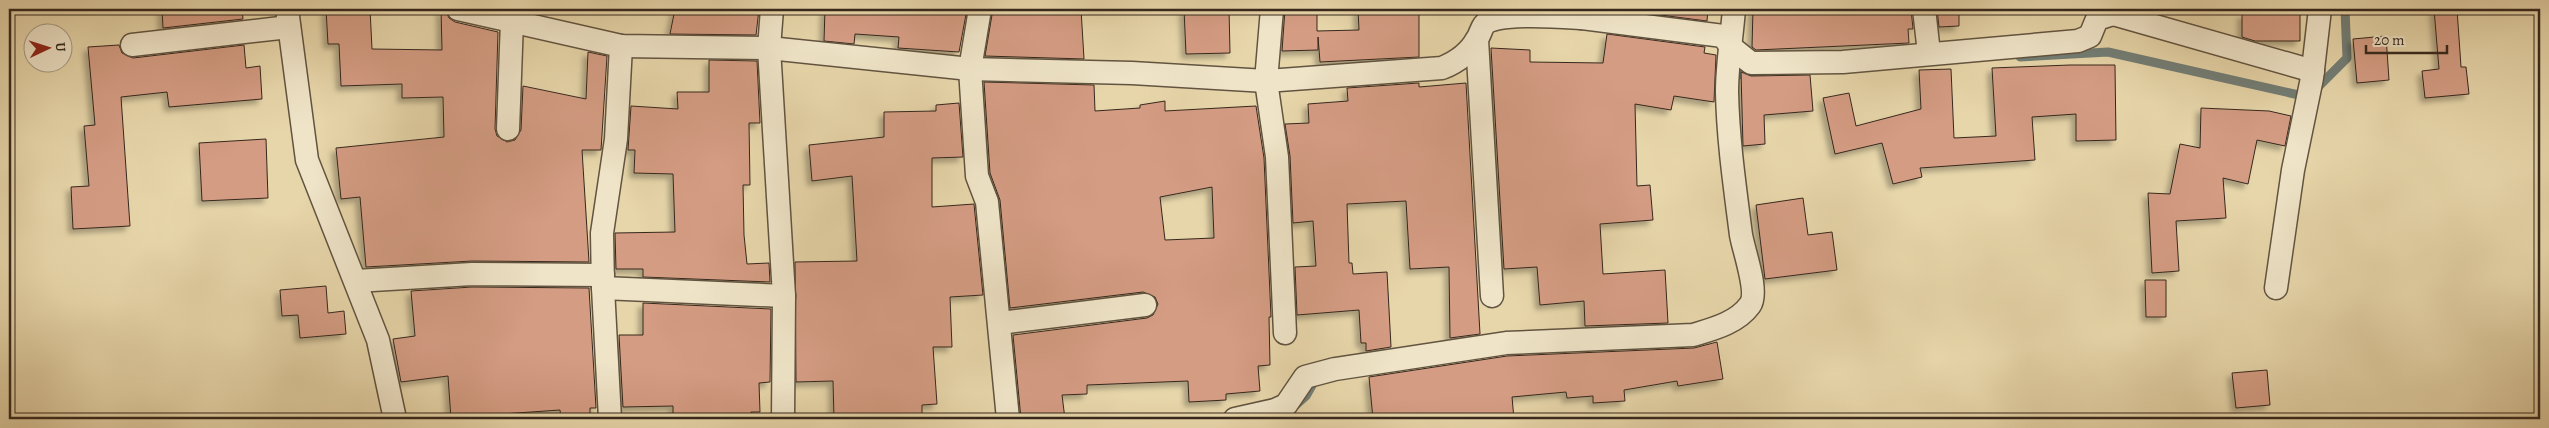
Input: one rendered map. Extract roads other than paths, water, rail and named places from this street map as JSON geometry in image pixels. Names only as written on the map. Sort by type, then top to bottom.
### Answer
[{"type":"street","points":[[458,9],[621,46],[769,48],[970,69],[1132,73],[1266,81],[1442,68],[1454,64],[1466,54],[1477,40],[1484,25],[1494,19],[1583,13],[1723,36],[1731,47],[1751,63],[1843,62],[2078,41],[2090,36],[2097,19],[2115,11],[2310,82]]},
{"type":"street","points":[[772,9],[769,48],[784,296],[782,419]]},
{"type":"street","points":[[980,9],[970,69],[977,176],[987,202],[1008,419]]},
{"type":"street","points":[[1272,9],[1266,81],[1277,157],[1285,333]]},
{"type":"street","points":[[1235,419],[1254,417],[1286,405],[1305,378],[1335,369],[1506,343],[1694,335],[1723,326],[1738,316],[1750,305],[1753,289],[1742,242],[1730,145],[1727,90],[1734,9]]},
{"type":"street","points":[[1924,9],[1929,53]]},
{"type":"street","points":[[2276,288],[2293,170],[2310,82],[2320,9]]},
{"type":"street","points":[[132,45],[288,18],[307,160],[356,280],[378,340],[395,419]]},
{"type":"street","points":[[508,129],[512,21]]},
{"type":"street","points":[[1477,40],[1492,296]]},
{"type":"street","points":[[610,419],[602,233],[616,139],[621,46]]},
{"type":"street","points":[[356,280],[472,274],[603,281],[784,296]]},
{"type":"street","points":[[1000,323],[1145,304]]},
{"type":"waterway","points":[[2020,57],[2108,52],[2308,97],[2347,58],[2345,9]]},
{"type":"waterway","points":[[1729,78],[1736,75],[1763,73]]},
{"type":"waterway","points":[[1296,405],[1306,396],[1315,380]]}]
